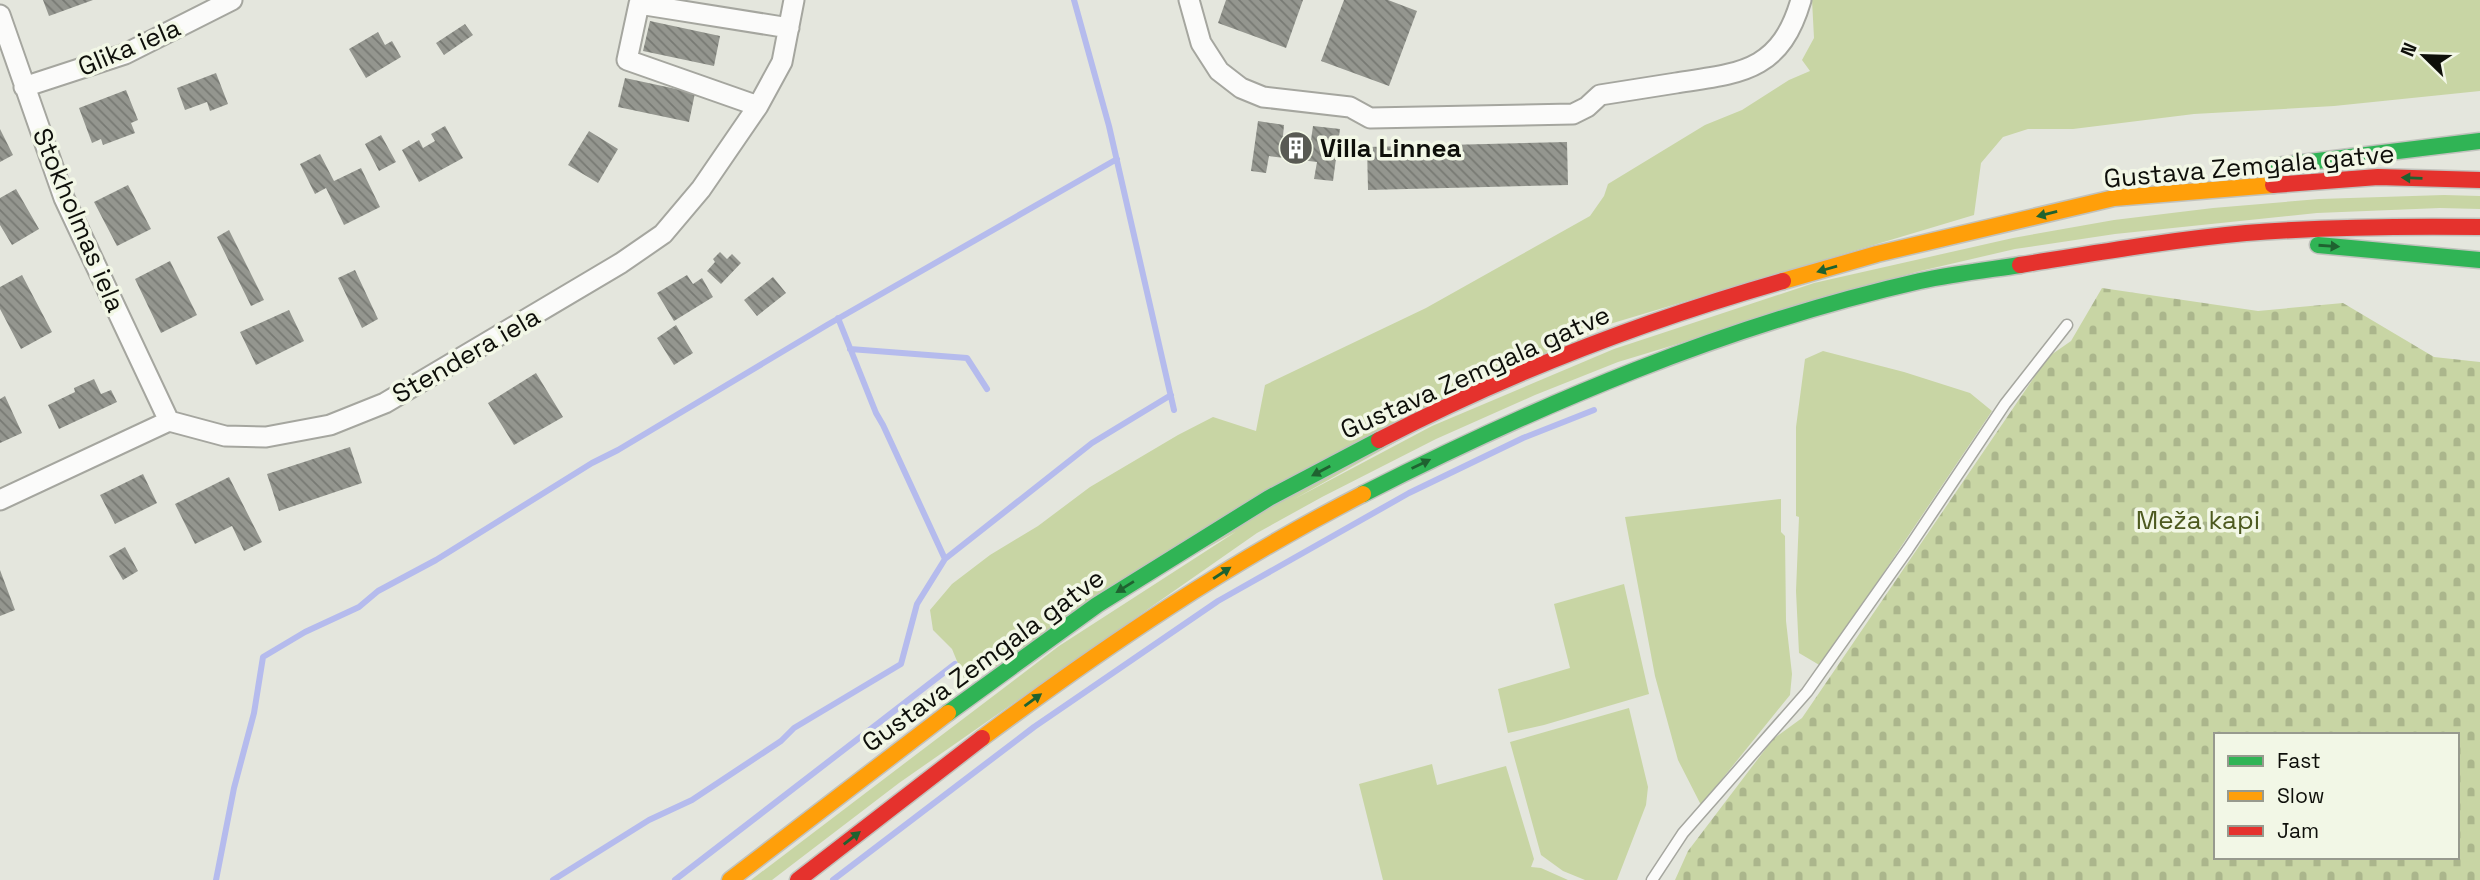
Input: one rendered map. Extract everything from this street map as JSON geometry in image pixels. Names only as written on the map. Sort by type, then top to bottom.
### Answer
[{"type":"main road","points":[[2260,168],[2480,141]]},
{"type":"main road","points":[[2114,198],[2236,172]]},
{"type":"main road","name":"Gustava Zemgala gatve","points":[[730,880],[1001,673],[1097,605],[1269,498],[1424,417],[1520,373],[1628,330],[1759,288],[1877,254],[2114,198],[2378,177],[2480,180]]},
{"type":"main road","points":[[798,880],[987,733],[1108,646],[1244,559],[1347,501],[1493,429],[1645,366],[1827,307],[1920,282],[2161,242],[2273,231],[2384,225],[2480,227]]},
{"type":"main road","points":[[2305,246],[2480,260]]},
{"type":"main road","points":[[2090,254],[2229,251]]},
{"type":"street","name":"Glika iela","points":[[24,87],[125,54],[232,0]]},
{"type":"street","name":"Stendera iela","points":[[169,421],[225,436],[266,437],[330,425],[385,403],[621,263],[663,234],[701,189],[758,106],[782,62],[794,0]]},
{"type":"street","points":[[1189,0],[1201,43],[1219,71],[1241,88],[1263,97],[1350,107],[1370,118],[1573,114],[1587,107],[1600,95],[1725,77],[1756,65],[1778,48],[1791,30],[1801,0]]},
{"type":"street","points":[[758,106],[627,60],[639,4],[789,28]]},
{"type":"street","name":"Stokholmas iela","points":[[0,15],[64,198],[169,421]]},
{"type":"street","points":[[0,500],[169,421]]},
{"type":"lane","points":[[1652,880],[1683,832],[1807,692],[2006,404],[2067,326]]},
{"type":"green space","points":[[1812,0],[2480,0],[2480,91],[2334,106],[2194,114],[2073,129],[2028,129],[2003,137],[1981,163],[1974,215],[1603,326],[966,683],[952,649],[933,630],[930,610],[952,584],[1090,487],[1213,417],[1256,431],[1265,385],[1426,308],[1590,216],[1604,196],[1608,184],[1705,125],[1742,110],[1789,80],[1810,71],[1802,60],[1814,38]]},
{"type":"green space","points":[[2480,196],[2480,209],[2317,213],[2115,234],[2015,249],[1916,272],[1618,362],[1535,395],[1436,439],[1257,533],[899,783],[772,880],[751,880],[1059,646],[1251,522],[1432,426],[1614,349],[1814,283],[2013,238],[2114,220],[2213,208],[2319,199]]},
{"type":"green space","name":"Meža kapi","points":[[2102,288],[2258,311],[2343,303],[2434,357],[2480,362],[2480,880],[1675,880],[1688,851],[1773,739],[1802,718],[2048,357],[2071,341]]},
{"type":"green space","points":[[1823,351],[1970,393],[1992,411],[1821,666],[1799,653],[1796,591],[1799,517],[1796,516],[1796,427],[1805,359]]},
{"type":"green space","points":[[1781,499],[1781,532],[1785,536],[1786,621],[1792,674],[1790,695],[1701,805],[1678,760],[1655,676],[1625,517]]},
{"type":"green space","points":[[1624,584],[1649,694],[1508,733],[1498,689],[1570,668],[1554,604]]},
{"type":"green space","points":[[1629,708],[1648,787],[1646,805],[1617,880],[1585,880],[1563,871],[1541,855],[1510,742]]},
{"type":"green space","points":[[1432,764],[1437,785],[1506,766],[1534,859],[1531,867],[1541,868],[1568,880],[1383,880],[1359,784]]},
{"type":"building","points":[[43,0],[93,0],[49,16]]},
{"type":"building","points":[[1226,0],[1303,0],[1286,48],[1218,23]]},
{"type":"building","points":[[1344,0],[1388,0],[1417,11],[1389,86],[1321,61]]},
{"type":"building","points":[[650,21],[720,36],[714,66],[643,51]]},
{"type":"building","points":[[465,24],[473,35],[444,55],[436,43]]},
{"type":"building","points":[[378,32],[385,45],[392,41],[401,57],[366,78],[349,49]]},
{"type":"building","points":[[216,73],[228,104],[210,111],[207,102],[185,110],[177,88]]},
{"type":"building","points":[[625,78],[695,93],[689,122],[618,107]]},
{"type":"building","points":[[126,90],[138,120],[131,123],[135,133],[103,145],[101,139],[92,143],[79,108]]},
{"type":"building","name":"Villa Linnea","points":[[1258,121],[1284,125],[1283,136],[1311,140],[1313,126],[1340,129],[1333,181],[1314,179],[1317,162],[1269,156],[1266,173],[1251,171]]},
{"type":"building","points":[[445,126],[463,158],[419,182],[402,150],[419,140],[423,148],[435,141],[431,134]]},
{"type":"building","points":[[0,129],[13,155],[0,162]]},
{"type":"building","points":[[589,131],[618,149],[598,183],[568,165]]},
{"type":"building","points":[[381,135],[396,162],[379,171],[365,144]]},
{"type":"building","points":[[1567,142],[1568,185],[1368,190],[1367,147]]},
{"type":"building","points":[[320,154],[334,181],[361,168],[380,207],[344,225],[326,188],[315,194],[300,164]]},
{"type":"building","points":[[128,185],[151,229],[117,246],[94,202]]},
{"type":"building","points":[[16,189],[39,229],[12,245],[0,225],[0,198]]},
{"type":"building","points":[[229,230],[264,300],[251,306],[217,237]]},
{"type":"building","points":[[720,252],[727,259],[732,254],[741,263],[721,284],[707,271]]},
{"type":"building","points":[[170,261],[197,315],[161,333],[135,279]]},
{"type":"building","points":[[355,270],[378,319],[362,328],[338,278]]},
{"type":"building","points":[[22,275],[52,332],[21,349],[0,309],[0,287]]},
{"type":"building","points":[[687,275],[693,284],[702,278],[713,297],[674,321],[657,293]]},
{"type":"building","points":[[773,277],[786,293],[757,316],[744,300]]},
{"type":"building","points":[[289,310],[304,341],[256,365],[240,332]]},
{"type":"building","points":[[676,325],[693,353],[674,365],[657,338]]},
{"type":"building","points":[[536,373],[563,417],[514,445],[488,403]]},
{"type":"building","points":[[94,379],[101,394],[111,390],[117,402],[59,429],[48,405]]},
{"type":"building","points":[[5,396],[22,433],[0,443],[0,399]]},
{"type":"building","points":[[350,447],[362,483],[279,511],[267,474]]},
{"type":"building","points":[[143,474],[157,503],[115,524],[100,495]]},
{"type":"building","points":[[229,477],[262,542],[244,551],[232,526],[195,544],[175,504]]},
{"type":"building","points":[[125,547],[138,571],[123,580],[109,556]]},
{"type":"building","points":[[0,570],[15,610],[0,616]]},
{"type":"waterway","points":[[1074,0],[1109,126],[1174,410]]},
{"type":"waterway","points":[[216,880],[234,788],[254,713],[263,657],[305,632],[359,607],[378,591],[436,560],[592,463],[1117,159]]},
{"type":"waterway","points":[[838,318],[876,413],[945,559]]},
{"type":"waterway","points":[[850,349],[967,358],[987,389]]},
{"type":"waterway","points":[[553,880],[649,820],[692,800],[781,741],[794,728],[901,664],[917,604],[945,559],[1092,443],[1171,395]]},
{"type":"waterway","points":[[833,880],[1034,727],[1218,601],[1409,493],[1523,438],[1594,410]]},
{"type":"waterway","points":[[675,880],[955,664]]},
{"type":"traffic: fast","points":[[2276,166],[2480,141]]},
{"type":"traffic: fast","points":[[2318,245],[2480,260]]},
{"type":"traffic: fast","points":[[1363,494],[1497,429],[1635,370],[1705,344],[1848,299],[1932,279],[2020,265]]},
{"type":"traffic: fast","points":[[948,713],[1097,605],[1269,498],[1379,440]]},
{"type":"traffic: slow","points":[[1783,281],[1877,254],[2114,198],[2273,185]]},
{"type":"traffic: slow","points":[[982,738],[1074,671],[1168,608],[1264,548],[1363,494]]},
{"type":"traffic: slow","points":[[730,880],[948,713]]},
{"type":"traffic: jam","points":[[2273,185],[2378,177],[2480,180]]},
{"type":"traffic: jam","points":[[2020,265],[2246,233],[2363,227],[2480,227]]},
{"type":"traffic: jam","points":[[1379,440],[1477,393],[1577,350],[1679,313],[1783,281]]},
{"type":"traffic: jam","points":[[798,880],[982,738]]},
{"type":"place","name":"Villa Linnea","points":[[1296,148]]}]
